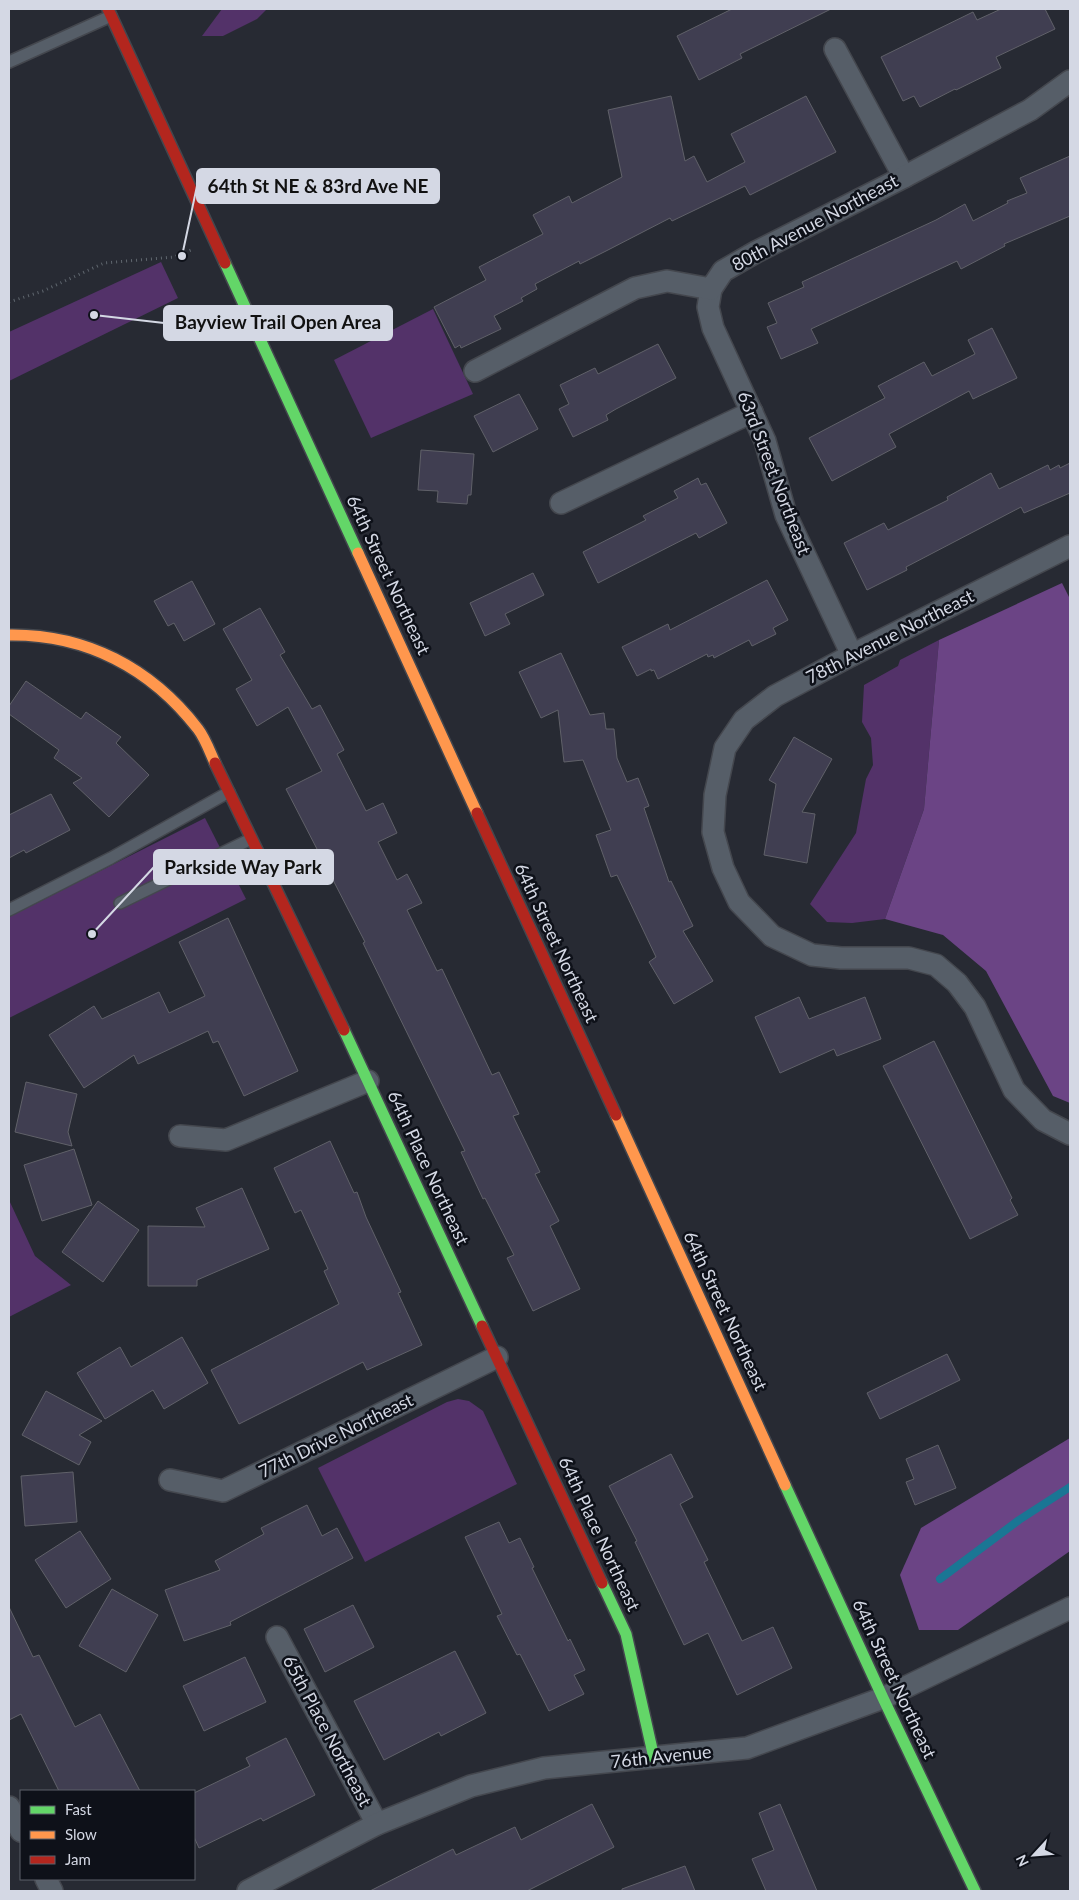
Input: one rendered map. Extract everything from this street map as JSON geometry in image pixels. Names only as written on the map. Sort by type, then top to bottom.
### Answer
[{"type":"main road","name":"64th Street Northeast","points":[[110,12],[883,1698],[975,1891]]},
{"type":"main road","name":"64th Place Northeast","points":[[9,635],[44,636],[88,646],[140,673],[167,694],[199,730],[368,1081],[626,1634],[654,1758]]},
{"type":"street","points":[[835,49],[904,177]]},
{"type":"street","name":"80th Avenue Northeast","points":[[711,288],[723,271],[756,252],[904,177],[1030,110],[1070,81]]},
{"type":"street","points":[[474,371],[635,288],[666,281],[711,288]]},
{"type":"street","name":"63rd Street Northeast","points":[[711,288],[708,308],[713,328],[765,442],[786,515],[852,655]]},
{"type":"street","points":[[561,503],[752,412]]},
{"type":"street","name":"78th Avenue Northeast","points":[[1070,546],[852,655],[775,696],[744,720],[725,748],[715,795],[713,832],[723,868],[739,902],[772,936],[812,955],[841,958],[909,958],[936,965],[957,982],[975,1006],[1014,1090],[1043,1120],[1070,1134]]},
{"type":"street","points":[[180,1136],[226,1140],[368,1081]]},
{"type":"street","name":"77th Drive Northeast","points":[[170,1480],[223,1491],[496,1357]]},
{"type":"street","name":"76th Avenue","points":[[248,1891],[377,1824],[471,1786],[544,1768],[747,1748],[883,1698],[1070,1608]]},
{"type":"street","name":"65th Place Northeast","points":[[277,1637],[377,1824]]},
{"type":"street","points":[[9,1807],[20,1829]]},
{"type":"lane","points":[[9,62],[110,12]]},
{"type":"lane","points":[[9,910],[111,858],[229,792]]},
{"type":"lane","points":[[120,903],[251,839]]},
{"type":"path","points":[[9,302],[42,291],[104,263],[174,257],[214,240]]},
{"type":"shaded area","points":[[222,9],[267,9],[257,19],[223,36],[202,36]]},
{"type":"shaded area","points":[[161,262],[178,298],[9,381],[9,332]]},
{"type":"shaded area","points":[[433,309],[473,394],[371,438],[334,360]]},
{"type":"shaded area","points":[[1062,583],[1070,599],[1070,1103],[1053,1096],[986,971],[943,935],[885,919],[924,809],[939,640]]},
{"type":"shaded area","points":[[939,640],[924,809],[885,919],[852,923],[827,922],[810,904],[856,833],[866,779],[873,765],[871,738],[862,722],[864,685],[898,666],[900,660]]},
{"type":"shaded area","points":[[205,818],[246,899],[9,1018],[9,917]]},
{"type":"shaded area","points":[[9,1200],[35,1256],[71,1285],[9,1317]]},
{"type":"shaded area","points":[[458,1399],[469,1401],[483,1411],[517,1484],[365,1562],[318,1468],[447,1402]]},
{"type":"shaded area","points":[[1070,1438],[1070,1551],[958,1630],[919,1630],[900,1575],[921,1528]]},
{"type":"building","points":[[732,9],[831,9],[740,54],[742,58],[699,80],[677,36]]},
{"type":"building","points":[[1001,9],[1045,9],[1055,29],[996,57],[1001,68],[956,90],[920,107],[914,96],[903,101],[881,57],[973,12],[977,20]]},
{"type":"building","points":[[671,96],[685,161],[694,156],[707,182],[745,162],[731,134],[806,96],[836,152],[750,195],[745,186],[672,221],[670,218],[580,264],[579,261],[535,284],[537,289],[521,298],[523,301],[494,316],[501,329],[461,348],[460,345],[455,348],[434,307],[486,280],[479,267],[543,234],[533,215],[569,196],[572,203],[622,177],[608,110]]},
{"type":"building","points":[[1070,156],[1070,216],[1004,244],[1005,246],[961,269],[957,261],[811,329],[818,343],[781,359],[767,327],[777,323],[768,303],[804,287],[802,282],[936,220],[965,204],[973,221],[1008,203],[1007,201],[1027,193],[1020,178]]},
{"type":"building","points":[[992,328],[1017,378],[973,399],[969,391],[889,434],[896,447],[832,481],[809,438],[885,398],[878,386],[924,362],[932,376],[975,354],[968,340]]},
{"type":"building","points":[[658,344],[676,378],[616,409],[606,415],[608,420],[573,437],[559,409],[569,404],[560,385],[595,368],[598,374]]},
{"type":"building","points":[[519,394],[538,429],[493,452],[474,416]]},
{"type":"building","points":[[421,450],[474,454],[471,495],[468,495],[467,504],[437,502],[438,491],[418,490]]},
{"type":"building","points":[[1070,463],[1070,493],[1024,513],[1021,507],[906,567],[907,570],[867,590],[844,543],[884,523],[888,530],[948,500],[947,497],[991,473],[999,489],[1048,465],[1050,470],[1059,465],[1060,468]]},
{"type":"building","points":[[698,478],[701,485],[706,483],[727,523],[699,538],[696,533],[598,583],[583,552],[646,520],[643,516],[678,498],[674,491]]},
{"type":"building","points":[[533,573],[544,595],[505,614],[510,624],[485,636],[470,603]]},
{"type":"building","points":[[767,580],[788,620],[773,628],[776,634],[752,646],[749,640],[714,658],[713,655],[708,657],[707,654],[658,679],[654,670],[651,671],[651,669],[637,676],[622,647],[668,624],[670,630]]},
{"type":"building","points":[[192,581],[215,624],[184,641],[174,623],[168,626],[154,601]]},
{"type":"building","points":[[260,608],[285,652],[280,655],[312,709],[320,705],[344,750],[337,754],[366,811],[383,803],[397,833],[378,842],[397,880],[407,874],[422,903],[407,910],[437,971],[442,969],[492,1075],[499,1072],[519,1114],[513,1116],[540,1172],[535,1174],[559,1221],[550,1226],[580,1289],[533,1311],[507,1258],[514,1255],[485,1198],[483,1199],[461,1152],[465,1151],[363,943],[365,942],[286,789],[322,771],[288,707],[257,726],[236,689],[252,680],[223,629]]},
{"type":"building","points":[[561,653],[590,715],[604,713],[606,729],[614,729],[617,758],[627,782],[638,778],[649,806],[644,808],[669,882],[671,881],[693,926],[683,931],[713,981],[674,1004],[649,962],[656,957],[617,875],[611,877],[596,835],[611,830],[583,760],[564,762],[558,710],[541,718],[519,672]]},
{"type":"building","points":[[26,681],[81,719],[86,712],[121,737],[116,743],[149,775],[109,817],[73,783],[82,778],[54,758],[59,750],[9,714],[9,706]]},
{"type":"building","points":[[794,737],[832,759],[802,812],[815,814],[807,863],[764,855],[776,784],[769,780]]},
{"type":"building","points":[[51,794],[70,830],[26,853],[24,850],[9,858],[9,815]]},
{"type":"building","points":[[228,918],[298,1071],[244,1096],[218,1041],[213,1043],[208,1031],[138,1064],[134,1055],[84,1088],[49,1035],[94,1006],[102,1019],[159,992],[169,1013],[205,996],[179,942]]},
{"type":"building","points":[[799,997],[809,1019],[865,997],[881,1039],[837,1056],[834,1049],[780,1073],[755,1017]]},
{"type":"building","points":[[934,1041],[1012,1198],[1010,1200],[1018,1215],[970,1239],[883,1066]]},
{"type":"building","points":[[26,1082],[77,1094],[68,1132],[72,1146],[15,1132]]},
{"type":"building","points":[[330,1141],[354,1193],[357,1192],[366,1217],[401,1292],[398,1293],[422,1345],[367,1370],[363,1362],[239,1424],[211,1370],[339,1304],[324,1271],[328,1269],[301,1210],[295,1213],[274,1168]]},
{"type":"building","points":[[74,1149],[92,1205],[42,1221],[24,1165]]},
{"type":"building","points":[[242,1188],[269,1249],[197,1280],[197,1286],[148,1286],[148,1226],[205,1227],[196,1208]]},
{"type":"building","points":[[98,1201],[139,1230],[103,1282],[62,1252]]},
{"type":"building","points":[[182,1337],[208,1383],[164,1409],[153,1390],[105,1419],[77,1373],[120,1347],[131,1367]]},
{"type":"building","points":[[947,1354],[960,1380],[880,1419],[867,1393]]},
{"type":"building","points":[[46,1391],[102,1421],[79,1435],[91,1442],[79,1465],[22,1435]]},
{"type":"building","points":[[938,1445],[956,1488],[915,1505],[906,1482],[914,1479],[906,1459]]},
{"type":"building","points":[[671,1454],[693,1497],[680,1504],[708,1560],[704,1562],[742,1641],[773,1627],[792,1668],[737,1695],[708,1633],[684,1645],[635,1542],[637,1541],[609,1486]]},
{"type":"building","points":[[73,1472],[77,1522],[25,1526],[21,1476]]},
{"type":"building","points":[[307,1505],[322,1536],[337,1528],[353,1558],[230,1622],[231,1625],[184,1641],[165,1590],[220,1570],[215,1561],[264,1534],[261,1528]]},
{"type":"building","points":[[499,1522],[509,1543],[520,1538],[534,1567],[532,1568],[568,1641],[570,1639],[585,1670],[574,1675],[584,1694],[549,1711],[520,1654],[517,1655],[497,1616],[502,1614],[465,1537]]},
{"type":"building","points":[[80,1531],[111,1579],[66,1608],[35,1560]]},
{"type":"building","points":[[112,1589],[158,1615],[126,1672],[79,1646]]},
{"type":"building","points":[[353,1605],[374,1647],[325,1672],[304,1629]]},
{"type":"building","points":[[9,1607],[33,1657],[39,1655],[75,1727],[100,1714],[139,1790],[59,1790],[21,1714],[9,1720]]},
{"type":"building","points":[[455,1651],[486,1713],[441,1736],[439,1732],[384,1760],[354,1701]]},
{"type":"building","points":[[245,1657],[266,1702],[204,1731],[183,1686]]},
{"type":"building","points":[[286,1738],[315,1795],[263,1821],[261,1818],[199,1848],[195,1839],[195,1793],[250,1766],[246,1758]]},
{"type":"building","points":[[592,1804],[614,1847],[527,1891],[370,1891],[453,1849],[456,1855],[515,1827],[521,1840]]},
{"type":"building","points":[[780,1804],[817,1891],[766,1891],[752,1859],[774,1850],[759,1813]]},
{"type":"building","points":[[685,1866],[695,1891],[622,1891],[622,1889]]},
{"type":"waterway","points":[[940,1579],[1019,1520],[1070,1487]]},
{"type":"traffic: fast","points":[[225,263],[358,553]]},
{"type":"traffic: fast","points":[[344,1030],[482,1326]]},
{"type":"traffic: fast","points":[[785,1485],[883,1698],[975,1891]]},
{"type":"traffic: fast","points":[[602,1583],[626,1634],[654,1758]]},
{"type":"traffic: slow","points":[[358,553],[477,813]]},
{"type":"traffic: slow","points":[[9,635],[37,636],[90,648],[138,672],[180,707],[198,729],[215,763]]},
{"type":"traffic: slow","points":[[616,1115],[785,1485]]},
{"type":"traffic: jam","points":[[108,9],[225,263]]},
{"type":"traffic: jam","points":[[215,763],[344,1030]]},
{"type":"traffic: jam","points":[[477,813],[616,1115]]},
{"type":"traffic: jam","points":[[482,1326],[602,1583]]},
{"type":"place","name":"64th St NE & 83rd Ave NE","points":[[182,256]]},
{"type":"place","name":"Bayview Trail Open Area","points":[[94,315]]},
{"type":"place","name":"Parkside Way Park","points":[[92,934]]}]
